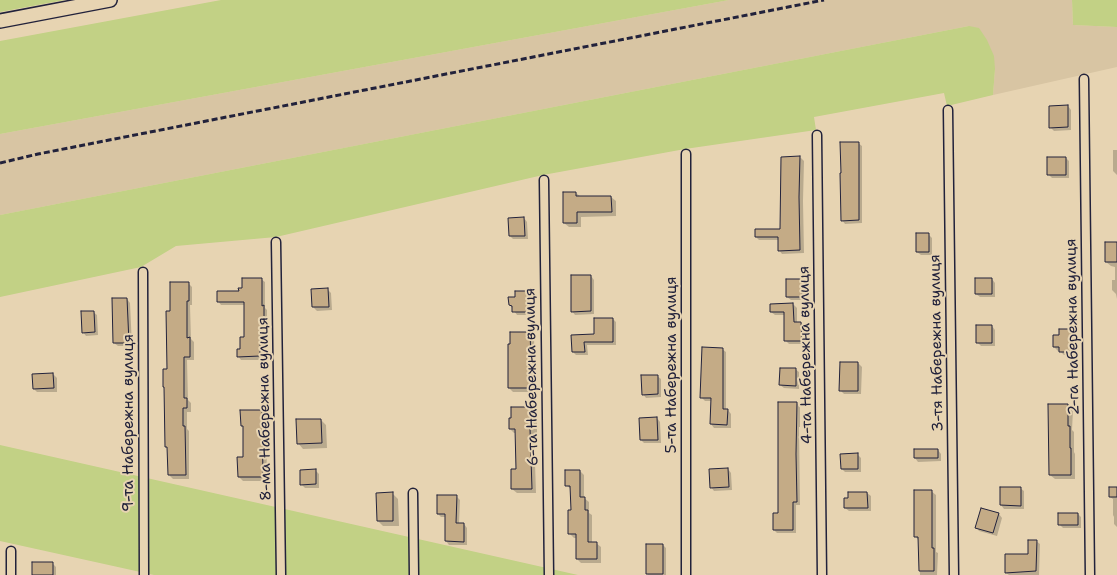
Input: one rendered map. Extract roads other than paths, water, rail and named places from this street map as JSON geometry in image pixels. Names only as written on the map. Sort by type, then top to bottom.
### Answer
[{"type":"main road","points":[[0,21],[110,0]]},
{"type":"street","name":"2-га Набережна вулиця","points":[[1084,79],[1090,575]]},
{"type":"street","name":"3-тя Набережна вулиця","points":[[948,110],[954,575]]},
{"type":"street","name":"4-та Набережна вулиця","points":[[817,135],[822,575]]},
{"type":"street","name":"5-та Набережна вулиця","points":[[686,154],[686,575]]},
{"type":"street","name":"6-та Набережна вулиця","points":[[544,180],[549,575]]},
{"type":"street","name":"8-ма Набережна вулиця","points":[[276,242],[281,575]]},
{"type":"street","name":"9-та Набережна вулиця","points":[[143,272],[144,575]]},
{"type":"street","points":[[413,493],[414,575]]},
{"type":"street","points":[[11,551],[12,575]]},
{"type":"railway","points":[[0,163],[38,154],[824,0]]}]
